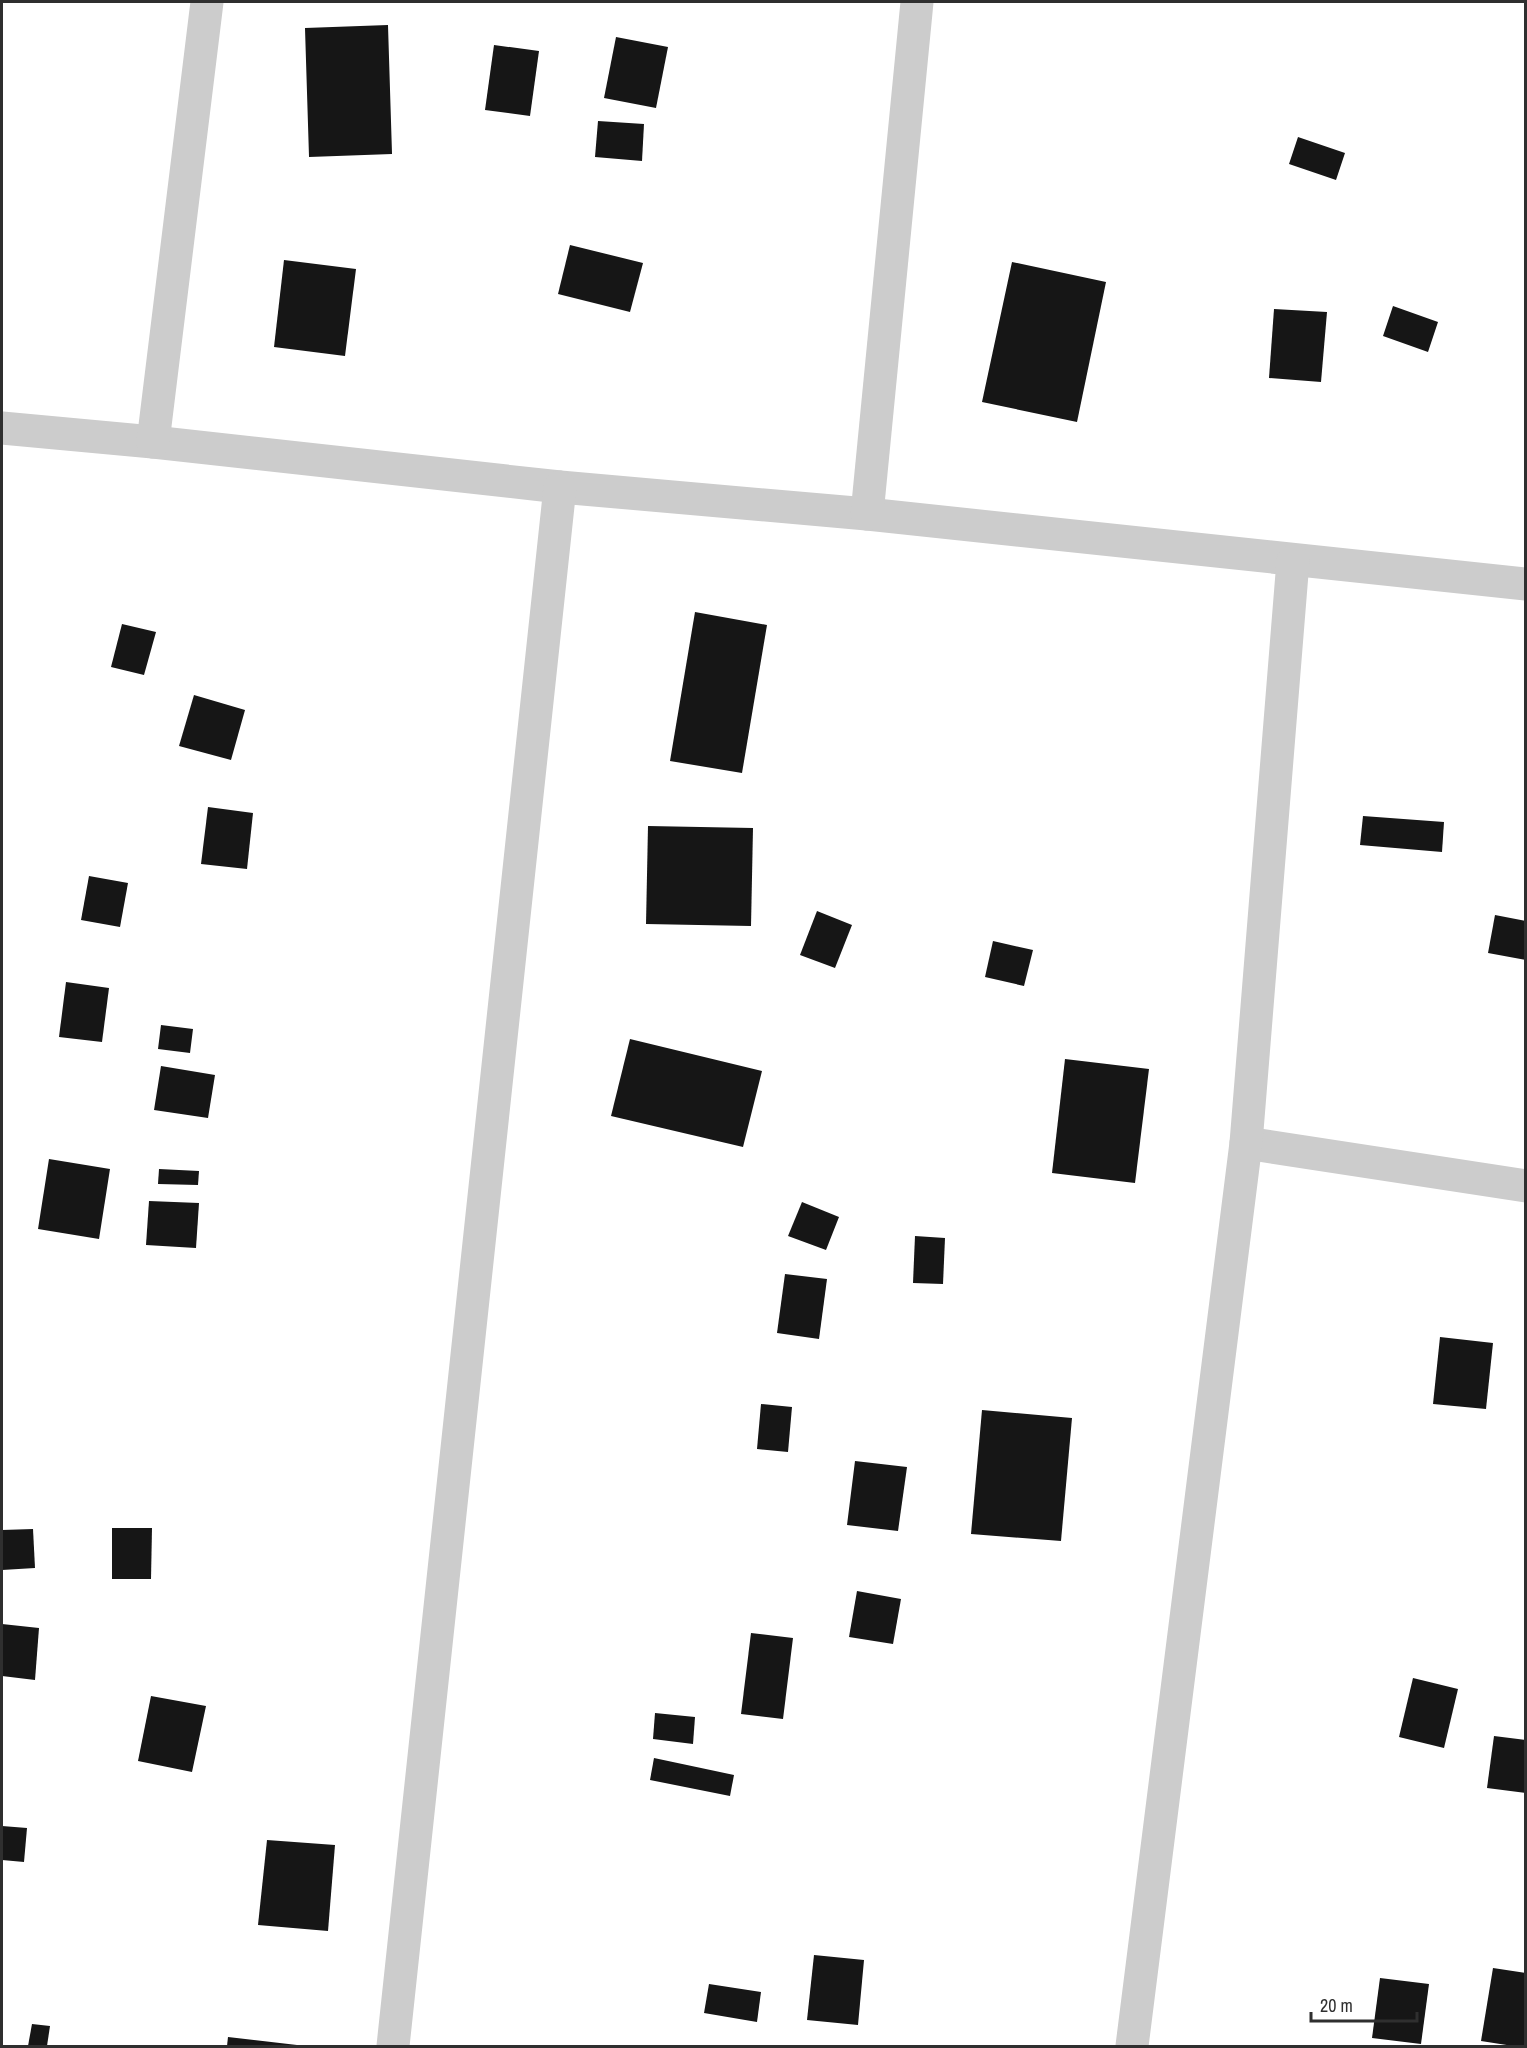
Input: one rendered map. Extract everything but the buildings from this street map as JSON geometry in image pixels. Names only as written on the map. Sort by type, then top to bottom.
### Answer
[{"type":"street","points":[[153,442],[207,2]]},
{"type":"street","points":[[867,513],[916,2]]},
{"type":"street","points":[[2,429],[153,442],[560,487],[867,513],[1293,561],[1526,584]]},
{"type":"street","points":[[393,2046],[560,487]]},
{"type":"street","points":[[1132,2046],[1246,1143],[1293,561]]},
{"type":"street","points":[[1246,1143],[1526,1186]]}]
